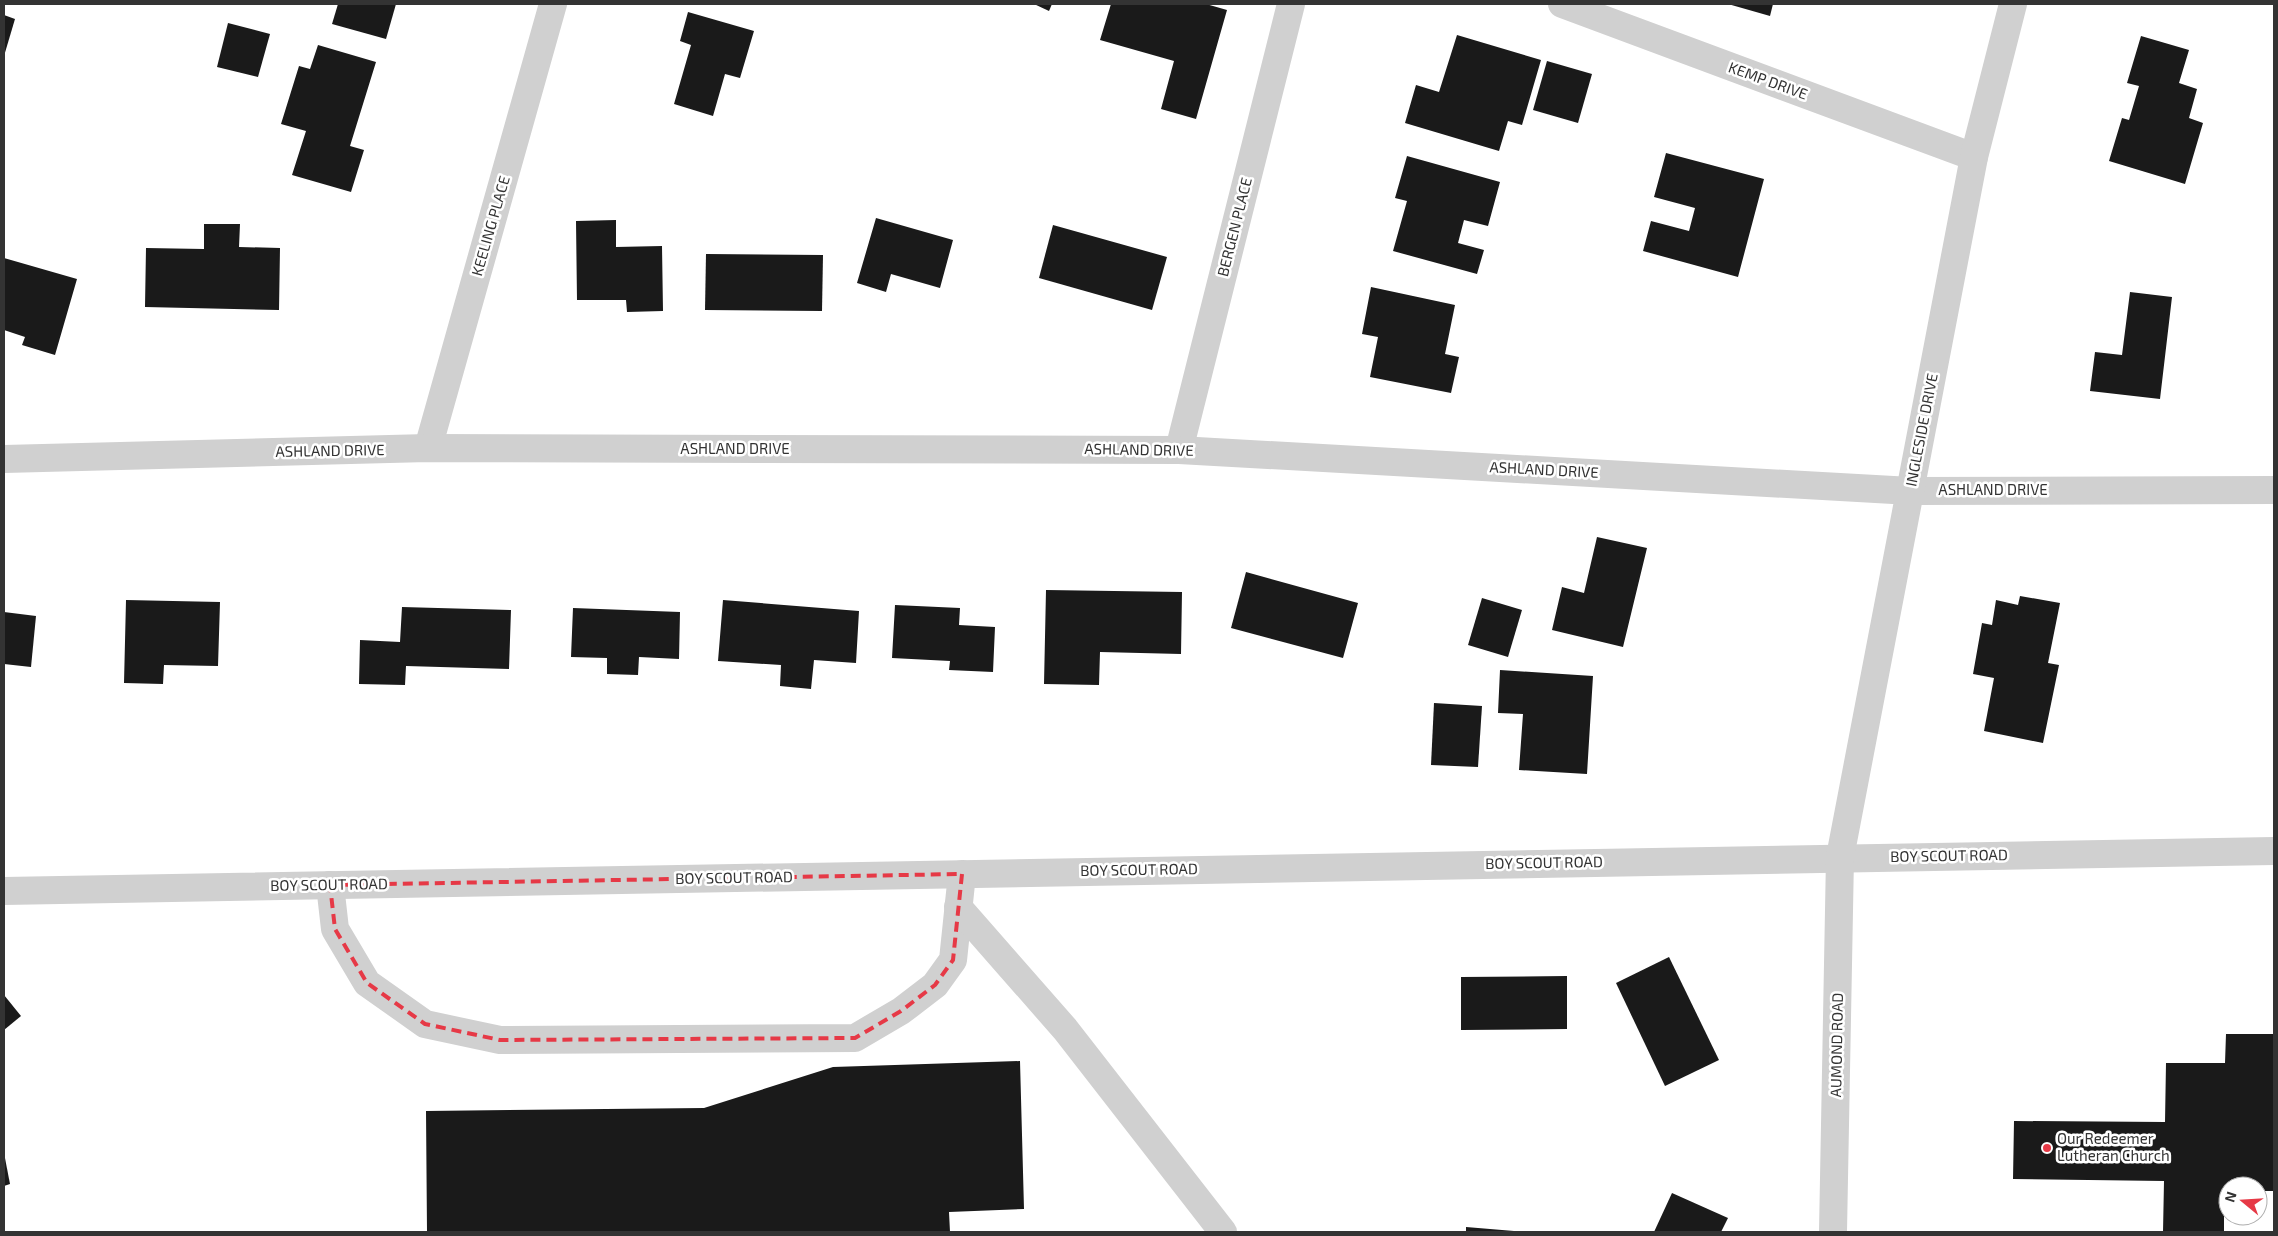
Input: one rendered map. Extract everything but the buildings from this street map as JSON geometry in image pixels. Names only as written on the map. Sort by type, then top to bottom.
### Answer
[{"type":"street","name":"KEELING PLACE","points":[[428,448],[553,4]]},
{"type":"street","name":"BERGEN PLACE","points":[[1179,450],[1291,4]]},
{"type":"street","name":"KEMP DRIVE","points":[[1562,4],[1974,157]]},
{"type":"street","name":"INGLESIDE DRIVE","points":[[1840,857],[1974,157],[2013,4]]},
{"type":"street","name":"ASHLAND DRIVE","points":[[4,458],[428,448],[1179,450],[1911,490],[2274,490]]},
{"type":"street","name":"BOY SCOUT ROAD","points":[[4,891],[1840,857],[2274,851]]},
{"type":"street","name":"AUMOND ROAD","points":[[1833,1232],[1840,857]]},
{"type":"street","points":[[330,885],[334,929],[367,983],[425,1024],[500,1040],[855,1038],[901,1011],[936,985],[953,960],[962,874]]},
{"type":"street","points":[[958,907],[1065,1029],[1223,1232]]},
{"type":"highlighted area","points":[[962,874],[953,960],[935,985],[901,1011],[855,1038],[500,1040],[425,1024],[367,983],[335,929],[330,885]]},
{"type":"place","name":"Our Redeemer Lutheran Church","points":[[2047,1148]]}]
